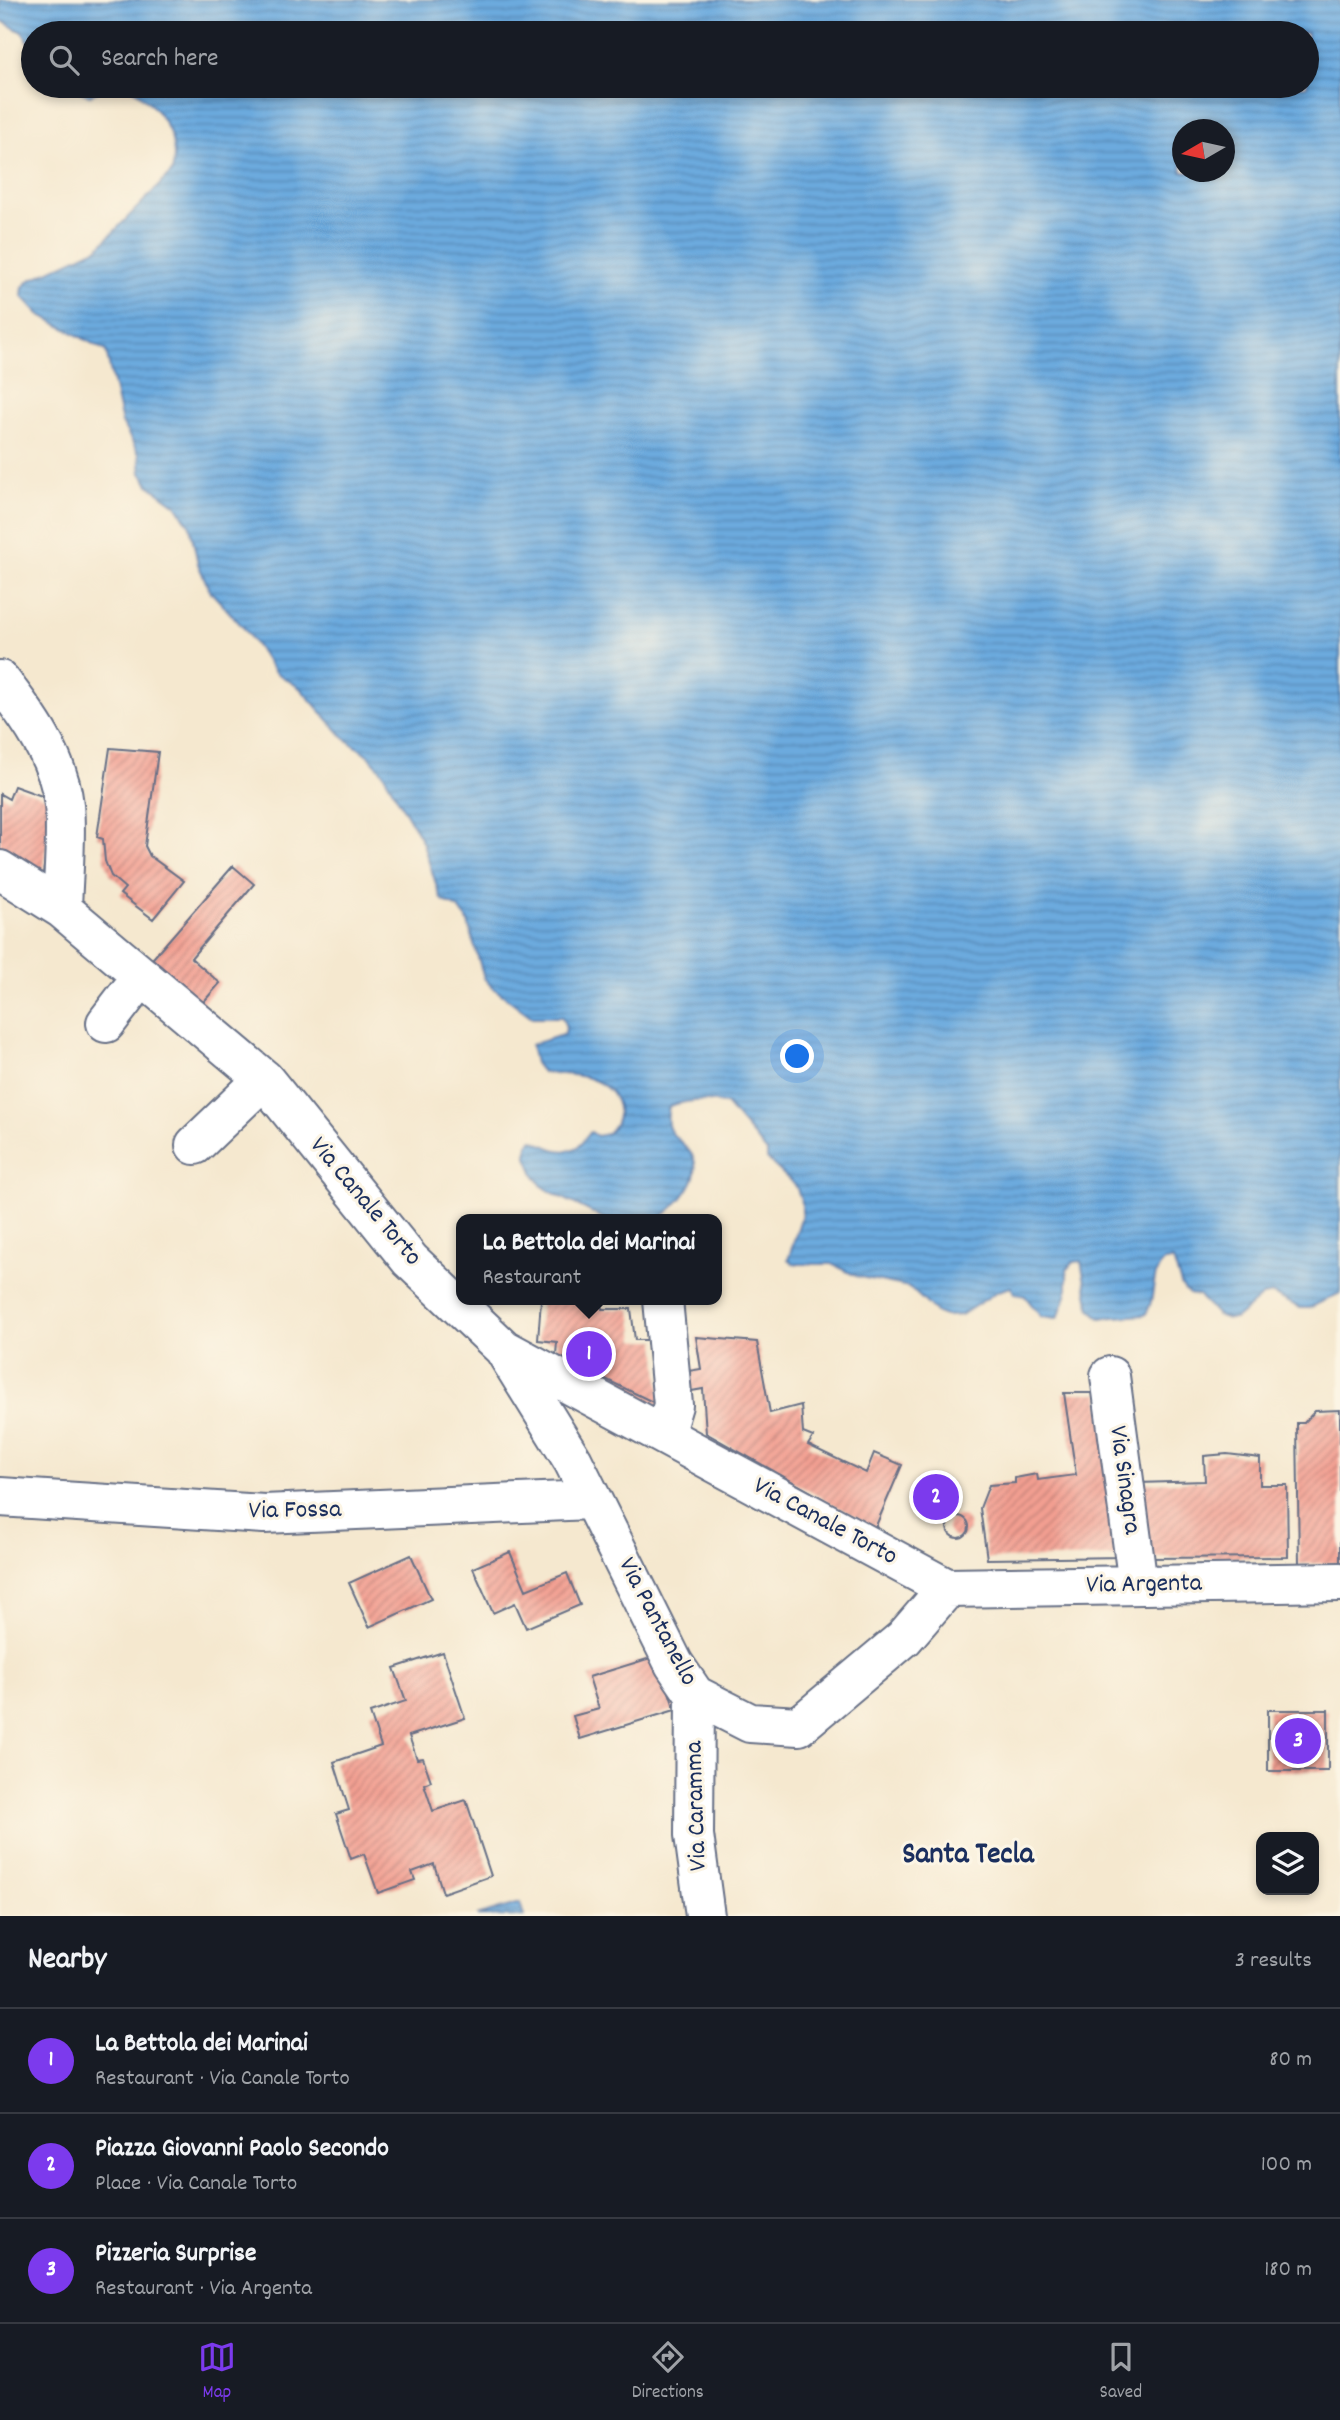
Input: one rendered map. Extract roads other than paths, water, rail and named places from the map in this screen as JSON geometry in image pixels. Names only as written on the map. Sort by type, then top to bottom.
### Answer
[{"type":"street","points":[[0,680],[27,714],[57,772],[64,805],[62,909]]},
{"type":"street","name":"Via Canale Torto","points":[[0,870],[62,909],[264,1079],[410,1260],[456,1304]]},
{"type":"street","points":[[106,1023],[142,976]]},
{"type":"street","points":[[195,1145],[264,1079]]},
{"type":"street","name":"Via Canale Torto","points":[[458,1305],[504,1349],[947,1588]]},
{"type":"street","points":[[663,1305],[673,1405],[664,1435]]},
{"type":"street","name":"Via Pantanello","points":[[504,1349],[573,1461],[590,1500],[674,1664],[695,1695],[750,1723],[799,1726],[904,1638],[947,1588]]},
{"type":"street","name":"Via Sinagra","points":[[1110,1376],[1138,1585]]},
{"type":"street","name":"Via Fossa","points":[[0,1497],[264,1514],[590,1500]]},
{"type":"street","name":"Via Argenta","points":[[947,1588],[1340,1582]]},
{"type":"street","name":"Via Caramma","points":[[695,1695],[694,1835],[705,1916]]},
{"type":"water","points":[[0,0],[1340,0],[1340,1293],[1309,1308],[1300,1308],[1273,1294],[1262,1296],[1235,1319],[1228,1319],[1217,1315],[1199,1296],[1189,1294],[1182,1287],[1173,1260],[1165,1261],[1160,1266],[1145,1315],[1100,1318],[1090,1309],[1081,1261],[1073,1262],[1067,1269],[1067,1293],[1058,1318],[1041,1317],[1025,1296],[1014,1293],[1011,1287],[998,1291],[961,1315],[945,1316],[937,1313],[909,1287],[856,1276],[833,1264],[794,1264],[788,1260],[802,1215],[802,1202],[796,1186],[767,1159],[767,1152],[726,1104],[712,1101],[690,1101],[669,1106],[669,1128],[690,1152],[695,1161],[695,1171],[688,1190],[664,1214],[595,1214],[542,1186],[527,1157],[528,1144],[533,1140],[567,1151],[579,1146],[591,1132],[597,1136],[607,1134],[617,1118],[617,1102],[613,1095],[591,1079],[542,1072],[535,1063],[531,1045],[565,1034],[566,1027],[562,1017],[532,1017],[484,978],[467,919],[459,909],[441,899],[422,841],[382,771],[368,755],[344,738],[300,688],[275,672],[243,627],[210,591],[198,564],[190,526],[176,505],[150,486],[141,473],[139,454],[122,423],[106,351],[39,314],[22,296],[23,287],[30,280],[98,248],[172,172],[174,158],[170,134],[165,122],[144,98],[1319,98],[1319,21],[21,21],[21,31],[0,20]]},
{"type":"water","points":[[520,1903],[524,1916],[477,1916]]},
{"type":"place","name":"La Bettola dei Marinai","points":[[589,1354]]},
{"type":"place","name":"Piazza Giovanni Paolo Secondo","points":[[936,1497]]},
{"type":"place","name":"Pizzeria Surprise","points":[[1298,1741]]},
{"type":"district","name":"Santa Tecla","points":[[968,1856]]}]
